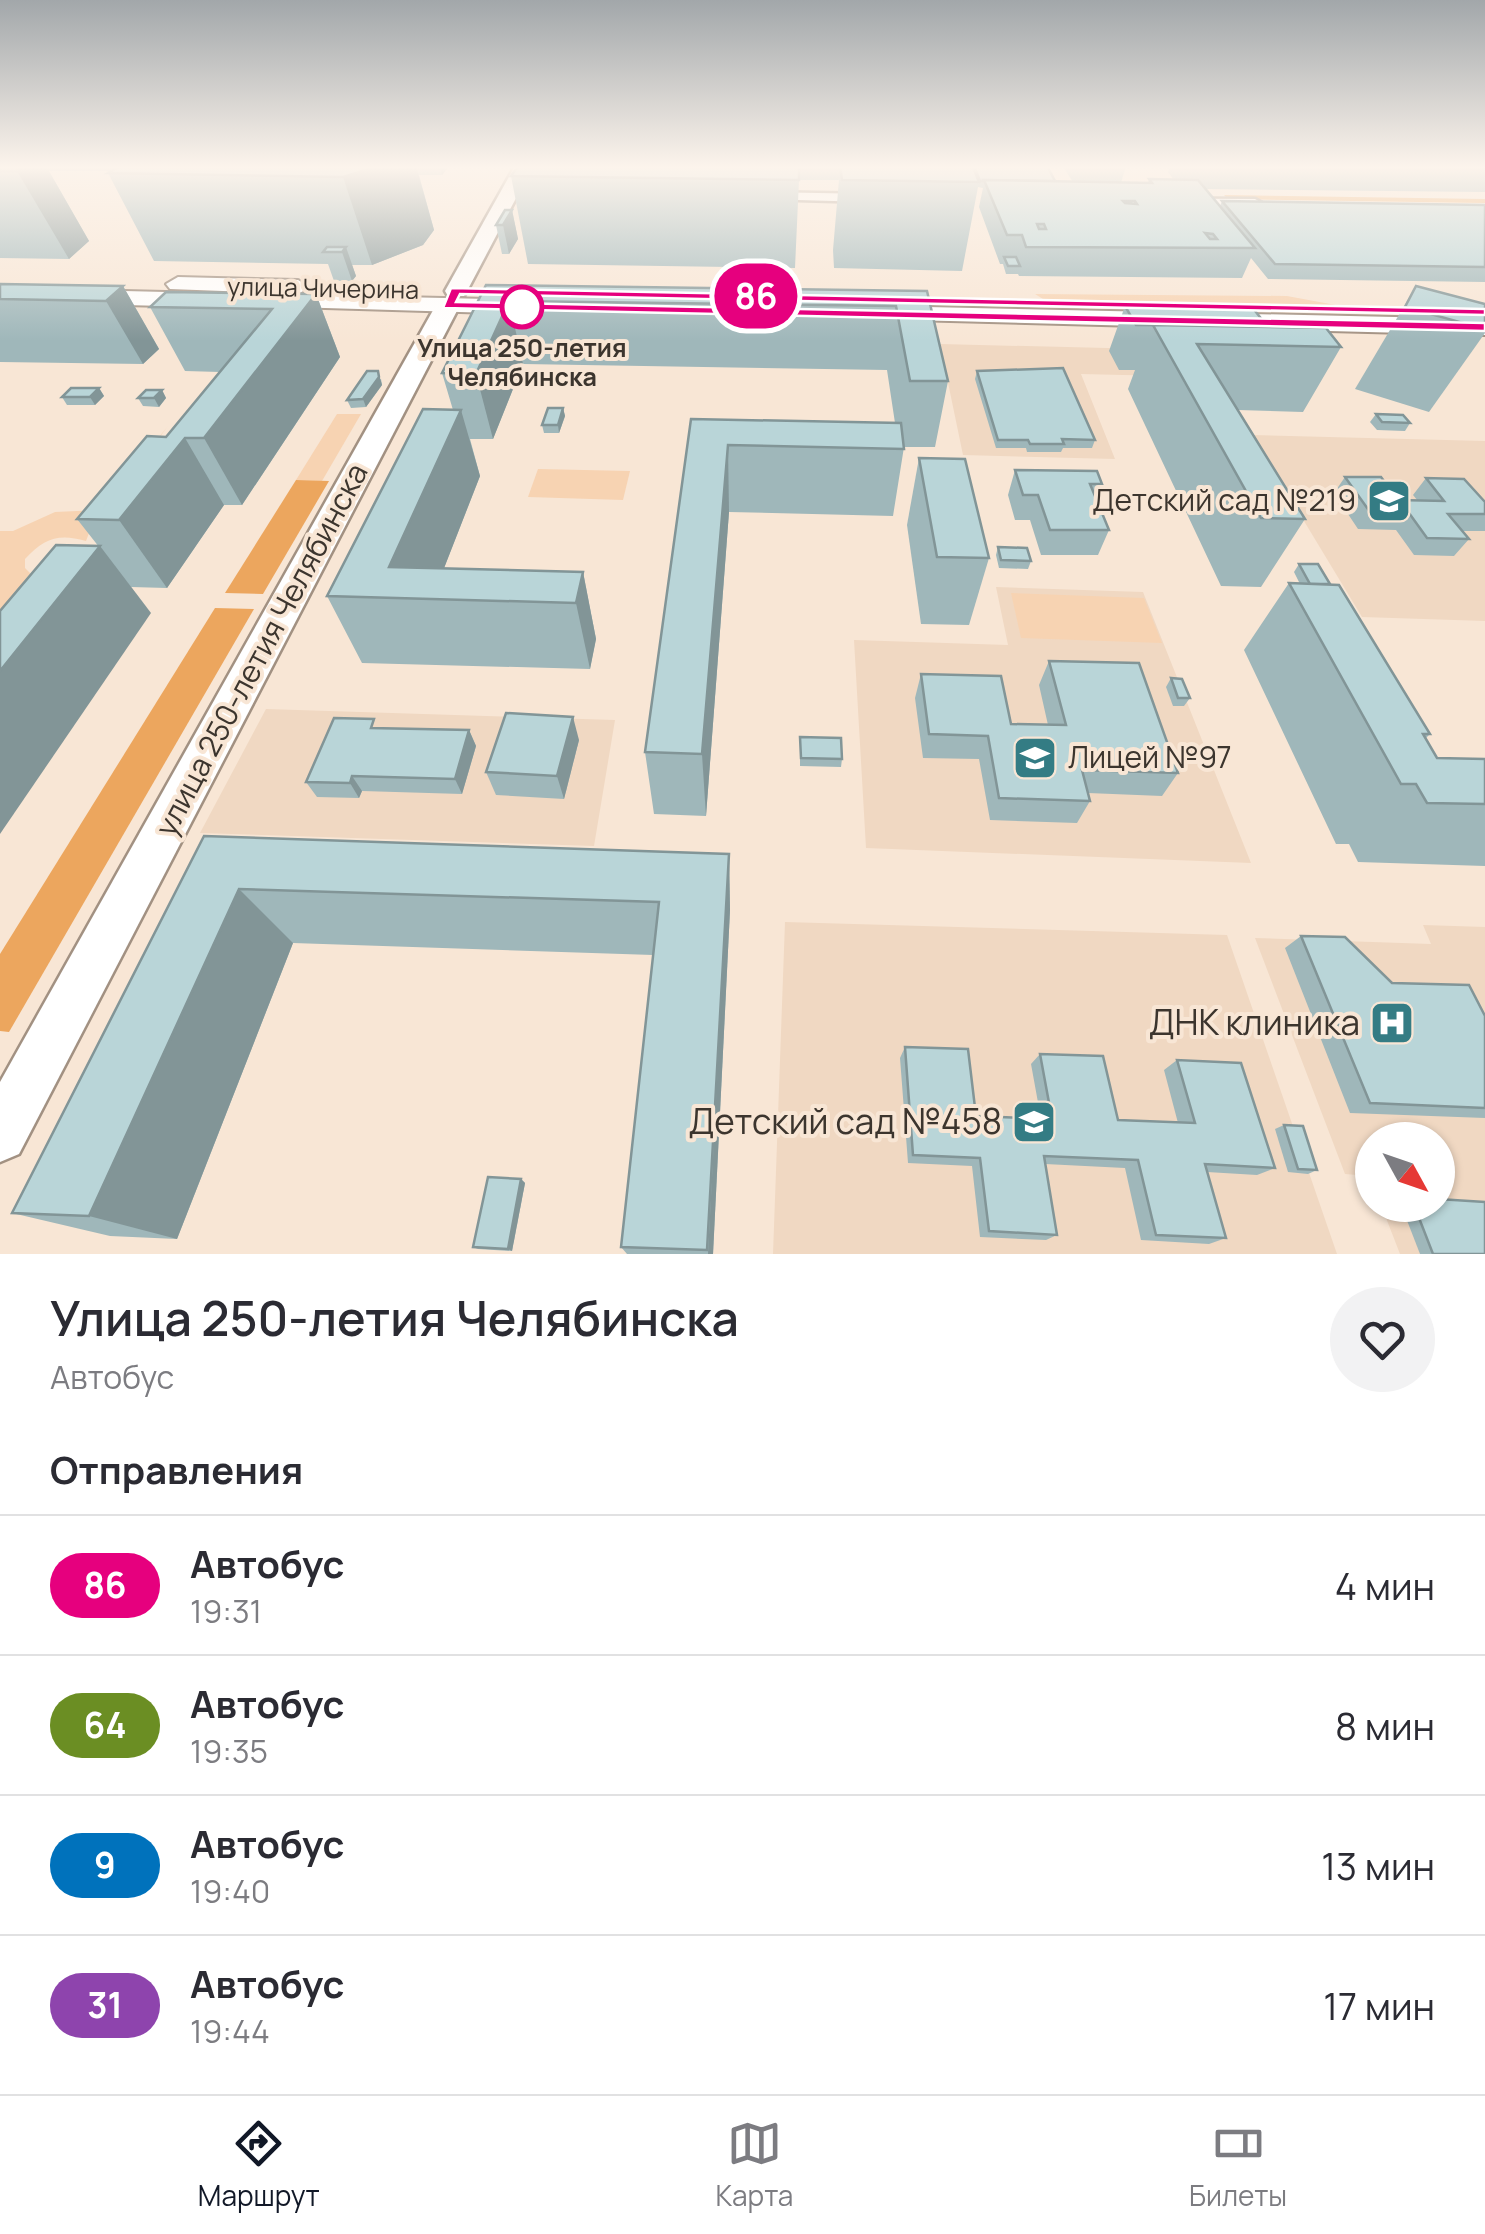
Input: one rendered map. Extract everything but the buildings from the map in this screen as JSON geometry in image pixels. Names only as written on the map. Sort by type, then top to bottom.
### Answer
[{"type":"main road","name":"улица Чичерина","points":[[0,281],[452,298]]},
{"type":"main road","name":"улица Чичерина","points":[[0,295],[549,300]]},
{"type":"main road","points":[[858,306],[1156,312],[1485,312]]},
{"type":"main road","points":[[1156,312],[1485,327]]},
{"type":"street","name":"улица 250-летия Челябинска","points":[[0,1134],[452,298],[498,225]]},
{"type":"shaded area","points":[[1035,294],[1287,296],[1341,306],[1043,299]]},
{"type":"shaded area","points":[[940,344],[1270,352],[1289,379],[1081,374],[1115,459],[963,455]]},
{"type":"shaded area","points":[[337,414],[361,414],[322,481],[296,480]]},
{"type":"shaded area","points":[[168,426],[127,484],[101,509]]},
{"type":"shaded area","name":"Детский сад №219","points":[[1252,435],[1485,441],[1485,621],[1362,617]]},
{"type":"shaded area","points":[[538,469],[630,471],[623,500],[528,497]]},
{"type":"shaded area","points":[[296,480],[329,481],[263,594],[225,593]]},
{"type":"shaded area","points":[[100,510],[86,541],[53,539],[25,559],[25,568],[38,581],[29,595],[31,600],[61,613],[62,619],[50,627],[0,691],[0,635],[10,621],[0,621],[0,531],[13,531],[55,512]]},
{"type":"shaded area","name":"Лицей №97","points":[[996,587],[1143,592],[1251,863],[866,848],[854,640],[1008,645]]},
{"type":"shaded area","points":[[1011,593],[1144,598],[1162,643],[1021,638]]},
{"type":"shaded area","points":[[215,608],[254,609],[9,1032],[0,1031],[0,954]]},
{"type":"shaded area","points":[[266,709],[615,720],[594,846],[200,833]]},
{"type":"shaded area","name":"Детский сад №458","points":[[785,922],[1227,935],[1337,1254],[773,1254]]},
{"type":"shaded area","points":[[1423,925],[1485,927],[1485,1254],[1400,1254],[1388,1222],[1455,1222],[1455,1122],[1355,1122],[1355,1175],[1345,1174],[1255,938],[1431,944]]},
{"type":"bus line","name":"86","points":[[1485,312],[456,290],[448,305],[1485,327]]},
{"type":"place","name":"Улица 250-летия Челябинска","points":[[522,307]]},
{"type":"place","name":"Детский сад №219","points":[[1389,501]]},
{"type":"place","name":"Лицей №97","points":[[1035,758]]},
{"type":"place","name":"ДНК клиника","points":[[1392,1023]]},
{"type":"place","name":"Детский сад №458","points":[[1034,1122]]}]
